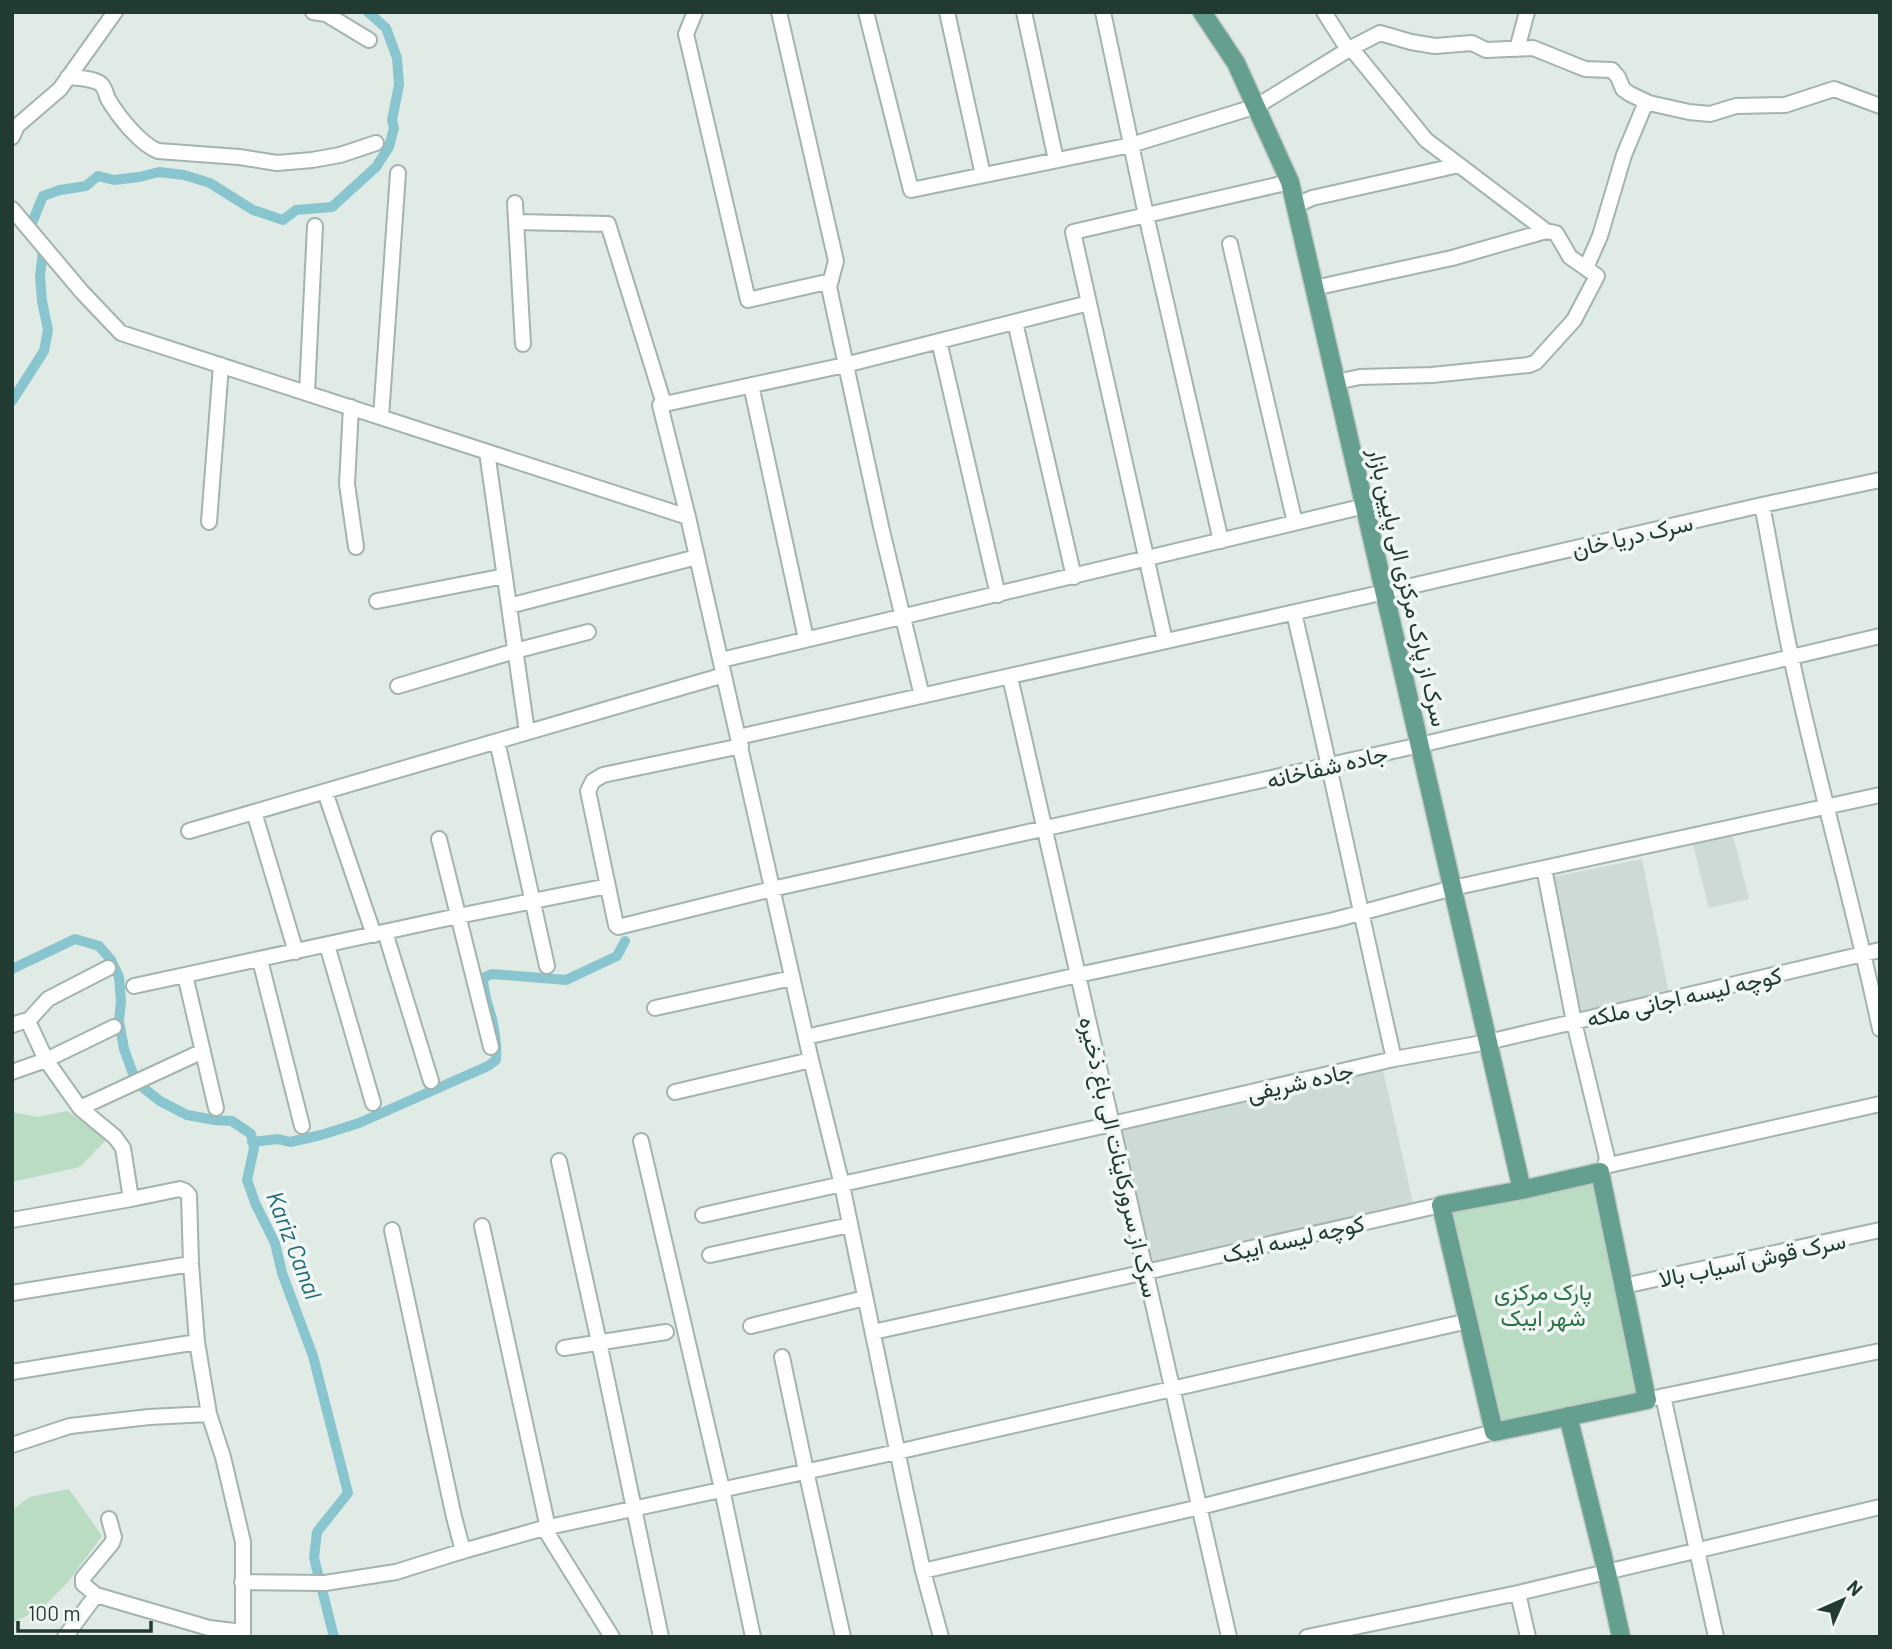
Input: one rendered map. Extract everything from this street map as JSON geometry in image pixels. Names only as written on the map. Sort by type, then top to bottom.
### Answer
[{"type":"main road","name":"سرک از پارک مرکزی الی پایین بازار","points":[[1202,12],[1236,63],[1290,182],[1522,1190]]},
{"type":"main road","points":[[1603,1169],[1624,1286],[1655,1398],[1494,1432],[1441,1205],[1522,1190],[1603,1169]]},
{"type":"main road","points":[[1568,1416],[1621,1637]]},
{"type":"street","points":[[12,137],[18,127],[60,89],[115,12]]},
{"type":"street","points":[[313,12],[326,15],[369,40]]},
{"type":"street","points":[[695,12],[686,34],[748,300],[831,281]]},
{"type":"street","points":[[779,12],[836,261],[829,287],[845,365],[922,696]]},
{"type":"street","points":[[866,12],[911,190],[1131,145],[1257,106],[1380,33],[1435,46],[1472,43],[1486,50],[1532,48],[1585,69],[1612,70],[1623,89],[1646,102],[1689,112],[1710,114],[1735,106],[1785,105],[1834,89],[1880,106]]},
{"type":"street","points":[[947,12],[983,175]]},
{"type":"street","points":[[1024,12],[1056,160]]},
{"type":"street","points":[[1103,12],[1146,215],[1221,541]]},
{"type":"street","points":[[1324,12],[1345,45],[1351,48],[1426,141],[1546,231],[1556,233],[1570,257],[1597,276],[1573,320],[1536,362],[1529,365],[1432,375],[1360,377],[1336,382]]},
{"type":"street","points":[[1517,49],[1527,12]]},
{"type":"street","points":[[68,77],[98,82],[103,86],[109,100],[131,130],[153,149],[277,163],[340,155],[376,143]]},
{"type":"street","points":[[1586,268],[1600,236],[1624,155],[1646,102]]},
{"type":"street","points":[[1295,206],[1312,198],[1459,165]]},
{"type":"street","points":[[381,417],[398,173]]},
{"type":"street","points":[[1165,641],[1073,232],[1290,182]]},
{"type":"street","points":[[515,203],[523,344]]},
{"type":"street","points":[[12,209],[82,292],[121,333],[688,517]]},
{"type":"street","points":[[516,222],[608,224],[664,404]]},
{"type":"street","points":[[307,393],[315,226]]},
{"type":"street","points":[[1314,288],[1452,258],[1546,231]]},
{"type":"street","points":[[1230,244],[1295,523]]},
{"type":"street","points":[[941,1637],[923,1571],[842,1185],[660,405],[845,365],[1089,303]]},
{"type":"street","points":[[1016,322],[1074,577]]},
{"type":"street","points":[[939,341],[998,595]]},
{"type":"street","points":[[209,522],[221,365]]},
{"type":"street","points":[[751,385],[806,639]]},
{"type":"street","points":[[351,408],[347,484],[356,547]]},
{"type":"street","points":[[487,452],[527,732]]},
{"type":"street","name":"سرک دریا خان","points":[[608,886],[588,791],[593,781],[603,775],[922,696],[1880,480]]},
{"type":"street","points":[[1762,505],[1791,657],[1864,953],[1880,1029]]},
{"type":"street","points":[[721,660],[1365,506]]},
{"type":"street","points":[[509,606],[697,556]]},
{"type":"street","points":[[377,601],[505,576]]},
{"type":"street","points":[[1294,613],[1394,1059]]},
{"type":"street","points":[[398,686],[588,632]]},
{"type":"street","name":"جاده شفاخانه","points":[[608,886],[616,925],[621,928],[772,890],[1420,745],[1880,636]]},
{"type":"street","points":[[189,831],[724,675]]},
{"type":"street","name":"سرک از سرورکاینات الی باغ ذخیره","points":[[1010,677],[1229,1637]]},
{"type":"street","points":[[498,741],[547,966]]},
{"type":"street","points":[[325,792],[380,933],[431,1081]]},
{"type":"street","points":[[806,1037],[1360,913],[1453,888],[1880,795]]},
{"type":"street","points":[[254,812],[296,951]]},
{"type":"street","points":[[439,839],[491,1047]]},
{"type":"street","points":[[1544,868],[1574,1021],[1607,1158],[1603,1169]]},
{"type":"street","points":[[134,986],[608,886]]},
{"type":"street","points":[[327,945],[373,1103]]},
{"type":"street","name":"کوچه لیسه اجانی ملکه","points":[[1488,1042],[1880,950]]},
{"type":"street","points":[[260,960],[302,1126]]},
{"type":"street","points":[[12,1025],[28,1021],[48,999],[108,968]]},
{"type":"street","points":[[185,975],[216,1108]]},
{"type":"street","points":[[655,1008],[792,978]]},
{"type":"street","points":[[28,1021],[46,1060],[80,1108],[115,1137],[123,1148],[131,1199]]},
{"type":"street","points":[[12,1072],[46,1060],[114,1027]]},
{"type":"street","name":"جاده شریفی","points":[[703,1215],[1394,1059],[1488,1042]]},
{"type":"street","points":[[80,1108],[203,1051]]},
{"type":"street","points":[[675,1092],[811,1060]]},
{"type":"street","points":[[1603,1169],[1880,1104]]},
{"type":"street","points":[[641,1141],[722,1489],[753,1637]]},
{"type":"street","points":[[559,1161],[661,1637]]},
{"type":"street","points":[[12,1220],[180,1189],[189,1195],[197,1342],[209,1413],[223,1457],[243,1542],[243,1634],[209,1629],[96,1594],[83,1584],[83,1578],[112,1543],[114,1537],[109,1519]]},
{"type":"street","name":"کوچه لیسه ایبک","points":[[873,1332],[1441,1205]]},
{"type":"street","points":[[710,1255],[850,1225]]},
{"type":"street","points":[[482,1226],[546,1528],[612,1637]]},
{"type":"street","points":[[392,1230],[463,1551]]},
{"type":"street","name":"سرک قوش آسیاب بالا","points":[[1624,1286],[1880,1230]]},
{"type":"street","points":[[12,1293],[191,1264]]},
{"type":"street","points":[[751,1326],[865,1298]]},
{"type":"street","points":[[242,1582],[320,1582],[397,1572],[546,1528],[897,1452],[1468,1321]]},
{"type":"street","points":[[564,1348],[666,1332]]},
{"type":"street","points":[[12,1373],[197,1342]]},
{"type":"street","points":[[1716,1637],[1697,1550],[1655,1398],[1880,1351]]},
{"type":"street","points":[[782,1357],[843,1637]]},
{"type":"street","points":[[12,1445],[70,1426],[209,1413]]},
{"type":"street","points":[[923,1571],[1200,1507],[1494,1432]]},
{"type":"street","points":[[1307,1637],[1607,1573],[1880,1507]]},
{"type":"street","points":[[1518,1593],[1528,1637]]},
{"type":"street","points":[[65,1637],[96,1594]]},
{"type":"shaded area","points":[[1732,831],[1749,899],[1709,908],[1692,841]]},
{"type":"shaded area","points":[[1642,859],[1669,993],[1580,1011],[1552,877]]},
{"type":"shaded area","points":[[1383,1070],[1413,1203],[1152,1262],[1122,1130]]},
{"type":"green space","points":[[67,1111],[108,1138],[80,1167],[12,1182],[12,1112],[37,1117]]},
{"type":"green space","name":"پارک مرکزی شهر ایبک","points":[[1593,1180],[1641,1396],[1494,1428],[1446,1212]]},
{"type":"green space","points":[[69,1489],[102,1536],[68,1582],[41,1609],[12,1623],[12,1511],[29,1497]]},
{"type":"waterway","name":"Kariz Canal","points":[[32,223],[43,196],[86,186],[98,176],[114,180],[159,172],[184,175],[210,183],[253,210],[283,220],[296,210],[332,207],[376,167],[389,147],[394,128],[392,120],[399,85],[397,58],[386,28],[368,12]]},
{"type":"waterway","name":"Kariz Canal","points":[[12,401],[44,351],[48,330],[40,276],[43,251]]},
{"type":"waterway","name":"Kariz Canal","points":[[12,969],[75,939],[99,946],[111,960],[119,977],[119,1021],[124,1049],[136,1082],[160,1101],[187,1115],[232,1121],[251,1134],[254,1148],[247,1180],[275,1243],[282,1273],[313,1356],[348,1493],[317,1532],[314,1558],[334,1637]]},
{"type":"waterway","points":[[252,1142],[278,1139],[290,1142],[359,1123],[488,1066],[496,1060],[496,1044],[483,978],[492,974],[566,980],[617,956],[625,941]]}]
